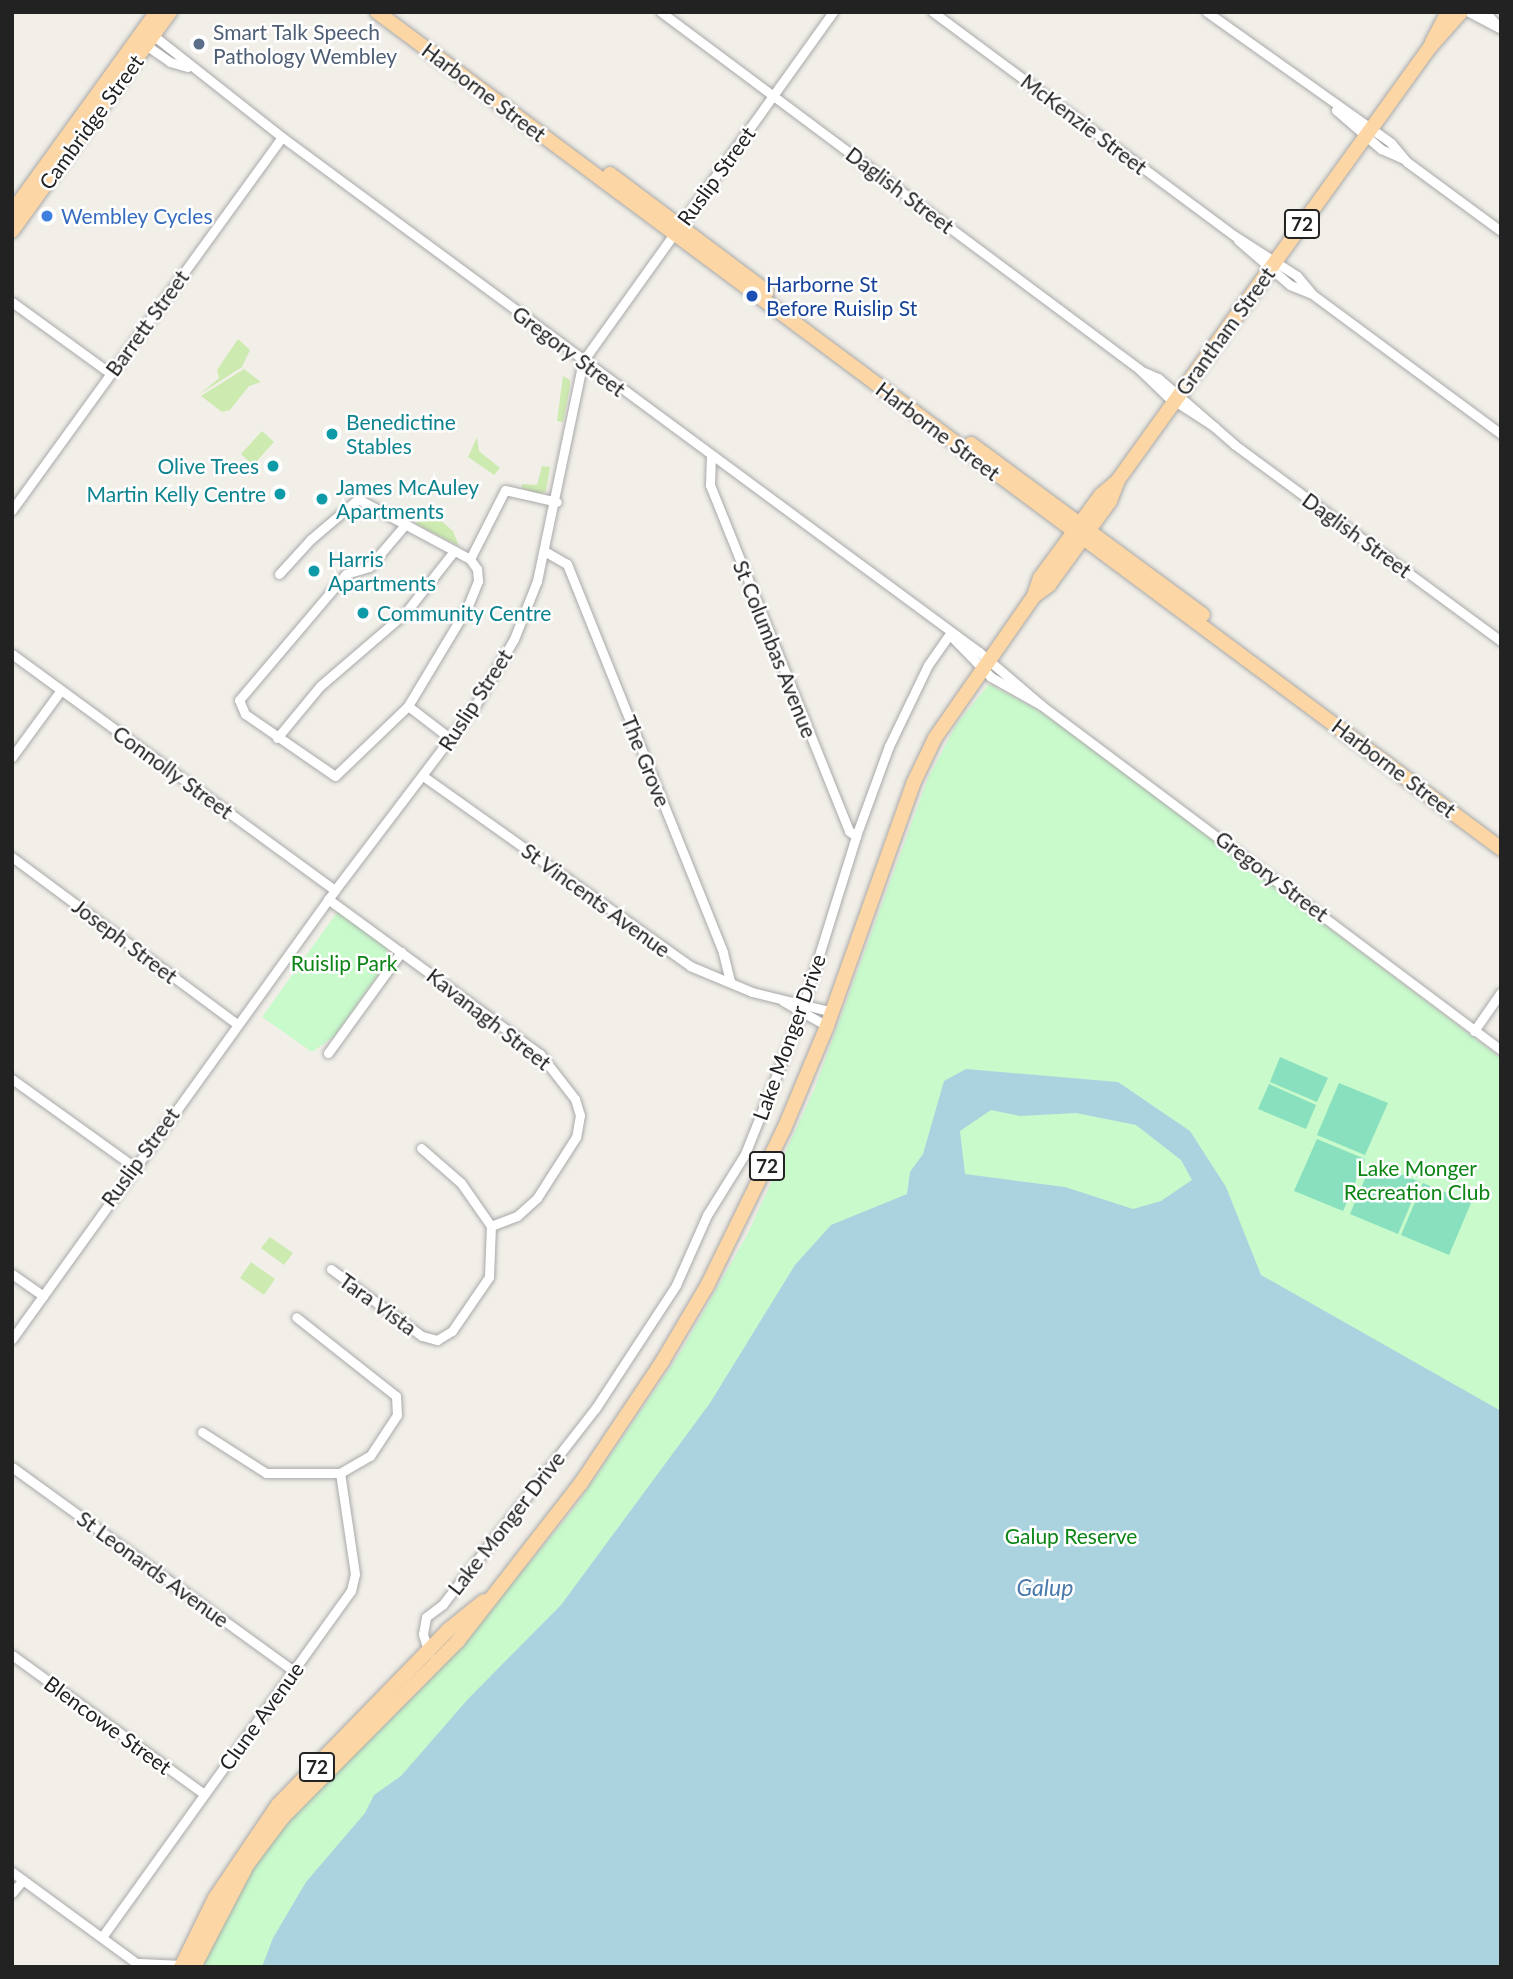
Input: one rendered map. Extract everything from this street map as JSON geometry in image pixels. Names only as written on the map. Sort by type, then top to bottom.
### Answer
[{"type":"main road","name":"Cambridge Street","points":[[12,231],[145,37],[157,12]]},
{"type":"main road","name":"Cambridge Street","points":[[12,212],[145,37],[170,12]]},
{"type":"main road","name":"Harborne Street","points":[[377,12],[677,229]]},
{"type":"main road","name":"Harborne Street","points":[[392,12],[677,229],[1501,838]]},
{"type":"main road","name":"Grantham Street","points":[[1430,47],[1448,12]]},
{"type":"main road","name":"Grantham Street","points":[[966,691],[1034,596],[1049,585],[1082,530],[1430,47],[1461,12]]},
{"type":"main road","name":"Harborne Street","points":[[1082,530],[1501,849]]},
{"type":"main road","name":"Lake Monger Drive","points":[[186,1966],[247,1865],[284,1817],[432,1659],[476,1619],[488,1598],[580,1483],[688,1319],[752,1198],[830,1019],[913,784],[966,691]]},
{"type":"street","name":"Daglish Street","points":[[661,12],[1501,640]]},
{"type":"street","name":"Ruslip Street","points":[[12,1339],[133,1166],[328,899],[451,739],[514,639],[546,552],[583,361],[833,12]]},
{"type":"street","name":"McKenzie Street","points":[[933,12],[1501,434]]},
{"type":"street","points":[[1208,12],[1501,230]]},
{"type":"street","points":[[1469,12],[1501,29]]},
{"type":"street","points":[[1485,12],[1501,29]]},
{"type":"street","name":"Gregory Street","points":[[145,37],[950,634],[986,665],[1501,1050]]},
{"type":"street","name":"Barrett Street","points":[[12,510],[282,137]]},
{"type":"street","points":[[12,302],[111,374]]},
{"type":"street","name":"St Columbas Avenue","points":[[711,457],[710,485],[849,831],[856,836]]},
{"type":"street","points":[[470,559],[505,490],[557,502]]},
{"type":"street","points":[[279,574],[353,500],[364,500],[404,526],[470,559],[478,577],[468,606],[408,706],[343,773],[327,776],[245,715],[239,705],[240,695],[346,574],[369,566],[404,526]]},
{"type":"street","points":[[277,738],[320,686],[406,612],[454,551]]},
{"type":"street","name":"The Grove","points":[[546,552],[567,564],[723,953],[730,982]]},
{"type":"street","name":"Lake Monger Drive","points":[[432,1659],[423,1633],[426,1616],[443,1604],[595,1409],[676,1284],[707,1214],[745,1154],[801,1013],[856,836],[889,746],[928,666],[950,634]]},
{"type":"street","name":"Connolly Street","points":[[12,654],[335,890]]},
{"type":"street","points":[[12,757],[61,690]]},
{"type":"street","points":[[408,706],[451,739]]},
{"type":"street","name":"St Vincents Avenue","points":[[424,776],[651,942],[730,982],[781,1000],[804,1003],[830,1019]]},
{"type":"street","name":"Joseph Street","points":[[12,858],[237,1024]]},
{"type":"street","name":"Kavanagh Street","points":[[328,899],[540,1054],[558,1073],[579,1109],[576,1138],[537,1198],[517,1216],[491,1226]]},
{"type":"street","points":[[328,1053],[401,952]]},
{"type":"street","points":[[1474,1031],[1501,992]]},
{"type":"street","name":"St Vincents Avenue","points":[[781,1000],[801,1013],[830,1019]]},
{"type":"street","points":[[12,1079],[133,1166]]},
{"type":"street","points":[[421,1148],[461,1183],[491,1226]]},
{"type":"street","name":"Tara Vista","points":[[331,1269],[422,1336],[441,1339],[452,1331],[489,1277],[491,1226]]},
{"type":"street","points":[[12,1274],[43,1296]]},
{"type":"street","points":[[202,1432],[266,1473],[340,1473],[370,1456],[393,1423],[398,1401],[388,1387],[296,1317]]},
{"type":"street","name":"St Leonards Avenue","points":[[12,1467],[294,1671]]},
{"type":"street","name":"Clune Avenue","points":[[102,1937],[294,1671],[354,1583],[340,1473]]},
{"type":"street","name":"Blencowe Street","points":[[12,1655],[204,1794]]},
{"type":"street","points":[[12,1872],[140,1965],[186,1966]]},
{"type":"street","points":[[12,1893],[23,1880]]},
{"type":"green space","points":[[238,339],[250,350],[242,367],[200,394],[219,378],[217,370]]},
{"type":"green space","points":[[244,369],[261,382],[249,386],[230,410],[222,412],[201,396]]},
{"type":"green space","points":[[563,376],[570,380],[570,387],[563,422],[557,421]]},
{"type":"green space","points":[[262,431],[274,442],[253,465],[241,454]]},
{"type":"green space","points":[[477,437],[479,451],[500,468],[494,475],[468,457]]},
{"type":"green space","points":[[542,466],[550,467],[546,491],[538,494],[522,488],[522,484],[537,485]]},
{"type":"green space","points":[[434,508],[439,519],[453,531],[459,546],[416,524],[420,509]]},
{"type":"green space","name":"Galup","points":[[989,684],[1038,710],[1104,758],[1501,1058],[1501,1967],[200,1967],[252,1868],[290,1819],[489,1612],[575,1507],[680,1353],[747,1235],[814,1090],[928,778],[956,725]]},
{"type":"green space","name":"Ruislip Park","points":[[338,911],[386,945],[389,959],[335,1036],[312,1052],[262,1017]]},
{"type":"green space","points":[[1280,1057],[1328,1078],[1317,1102],[1270,1082]]},
{"type":"green space","points":[[1339,1083],[1388,1103],[1365,1155],[1317,1135]]},
{"type":"green space","points":[[1269,1084],[1316,1105],[1306,1129],[1258,1109]]},
{"type":"green space","points":[[1317,1139],[1365,1159],[1343,1211],[1294,1191]]},
{"type":"green space","points":[[1372,1162],[1420,1182],[1398,1234],[1350,1214]]},
{"type":"green space","points":[[1423,1183],[1471,1203],[1449,1255],[1401,1235]]},
{"type":"green space","points":[[270,1237],[293,1253],[284,1265],[261,1248]]},
{"type":"green space","points":[[251,1262],[275,1279],[264,1295],[240,1278]]},
{"type":"water","name":"Galup","points":[[966,1069],[1118,1082],[1190,1131],[1226,1187],[1261,1275],[1501,1411],[1501,1967],[262,1967],[273,1938],[306,1882],[365,1813],[374,1795],[401,1776],[468,1699],[561,1605],[710,1403],[795,1265],[831,1225],[907,1194],[910,1172],[923,1154],[944,1081]],"holes":[[[991,1110],[1020,1116],[1076,1113],[1136,1125],[1181,1160],[1192,1180],[1161,1201],[1133,1209],[1065,1187],[965,1174],[960,1131]]]},
{"type":"place","name":"Smart Talk Speech Pathology Wembley","points":[[199,44]]},
{"type":"place","name":"Wembley Cycles","points":[[47,216]]},
{"type":"place","name":"Harborne St Before Ruislip St","points":[[752,296]]},
{"type":"place","name":"Benedictine Stables","points":[[332,434]]},
{"type":"place","name":"Olive Trees","points":[[273,466]]},
{"type":"place","name":"Martin Kelly Centre","points":[[280,494]]},
{"type":"place","name":"James McAuley Apartments","points":[[322,499]]},
{"type":"place","name":"Harris Apartments","points":[[314,571]]},
{"type":"place","name":"Community Centre","points":[[363,613]]},
{"type":"park label","name":"Lake Monger Recreation Club","points":[[1417,1180]]},
{"type":"park label","name":"Galup Reserve","points":[[1071,1536]]}]
